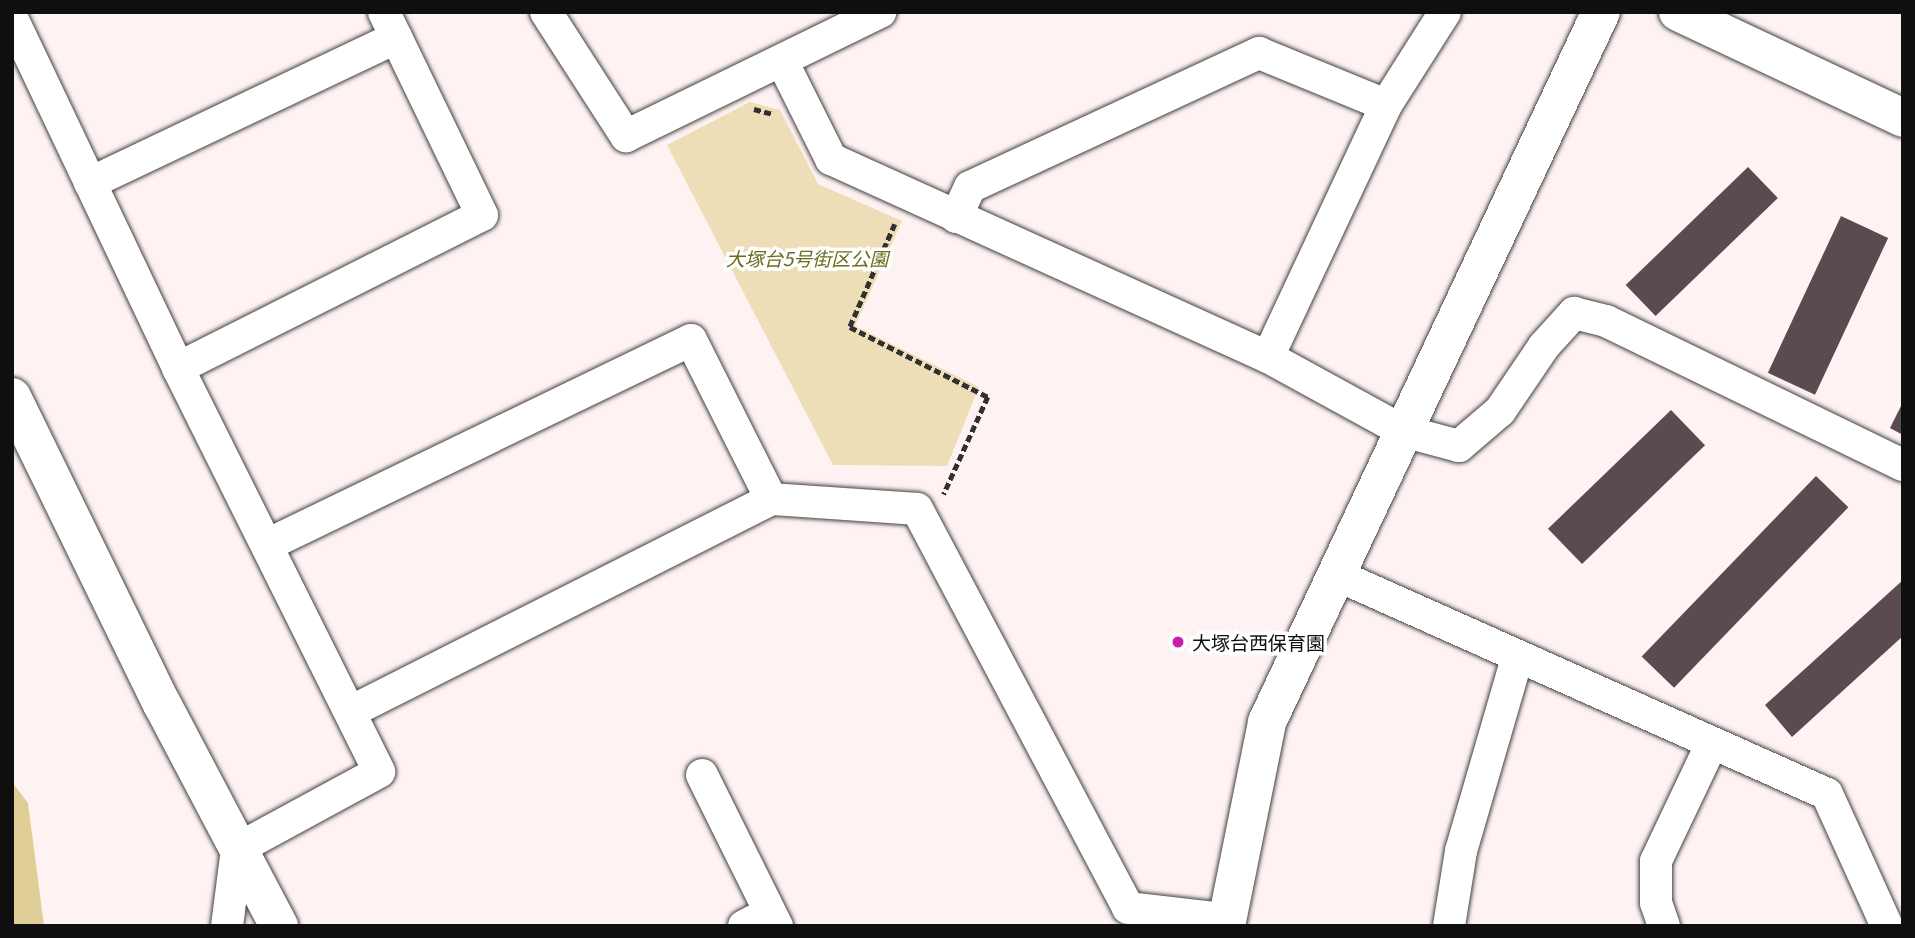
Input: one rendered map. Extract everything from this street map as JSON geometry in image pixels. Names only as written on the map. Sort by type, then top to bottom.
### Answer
[{"type":"street","points":[[546,12],[626,136],[880,12]]},
{"type":"street","points":[[1268,357],[1386,105],[1445,12]]},
{"type":"street","points":[[352,711],[771,499],[917,509],[1128,908],[1225,923],[1267,722],[1339,576],[1404,431],[1601,12]]},
{"type":"street","points":[[1678,12],[1903,118]]},
{"type":"street","points":[[12,18],[178,368],[352,711],[379,772],[237,849]]},
{"type":"street","points":[[90,183],[390,25],[482,215],[178,368]]},
{"type":"street","points":[[956,217],[970,187],[1259,53],[1386,105]]},
{"type":"street","points":[[782,61],[831,159],[1268,357],[1404,431],[1459,446],[1500,411],[1544,346],[1574,313],[1606,321],[1903,465]]},
{"type":"street","points":[[267,545],[691,340],[771,499]]},
{"type":"street","points":[[12,397],[237,849],[279,926]]},
{"type":"street","points":[[1339,576],[1711,745],[1827,794],[1887,926]]},
{"type":"street","points":[[1449,926],[1461,851],[1517,658]]},
{"type":"street","points":[[1664,926],[1656,903],[1656,862],[1711,745]]},
{"type":"street","points":[[702,775],[764,921]]},
{"type":"street","points":[[227,926],[237,849]]},
{"type":"path","points":[[751,108],[776,115]]},
{"type":"path","points":[[885,219],[896,224],[850,327],[988,397],[928,530]]},
{"type":"green space","name":"大塚台5号街区公園","points":[[750,102],[780,110],[818,184],[902,221],[855,326],[979,387],[947,466],[833,465],[667,145]]},
{"type":"shaded area","points":[[12,782],[28,803],[44,926],[12,926]]},
{"type":"building","points":[[1748,167],[1778,198],[1656,316],[1626,285]]},
{"type":"building","points":[[1841,216],[1888,238],[1815,395],[1768,373]]},
{"type":"building","points":[[1903,402],[1903,435],[1890,428]]},
{"type":"building","points":[[1671,410],[1705,445],[1582,564],[1548,529]]},
{"type":"building","points":[[1816,476],[1848,507],[1674,688],[1642,657]]},
{"type":"building","points":[[1903,580],[1903,636],[1792,737],[1765,705]]},
{"type":"place","name":"大塚台西保育園","points":[[1178,642]]}]
